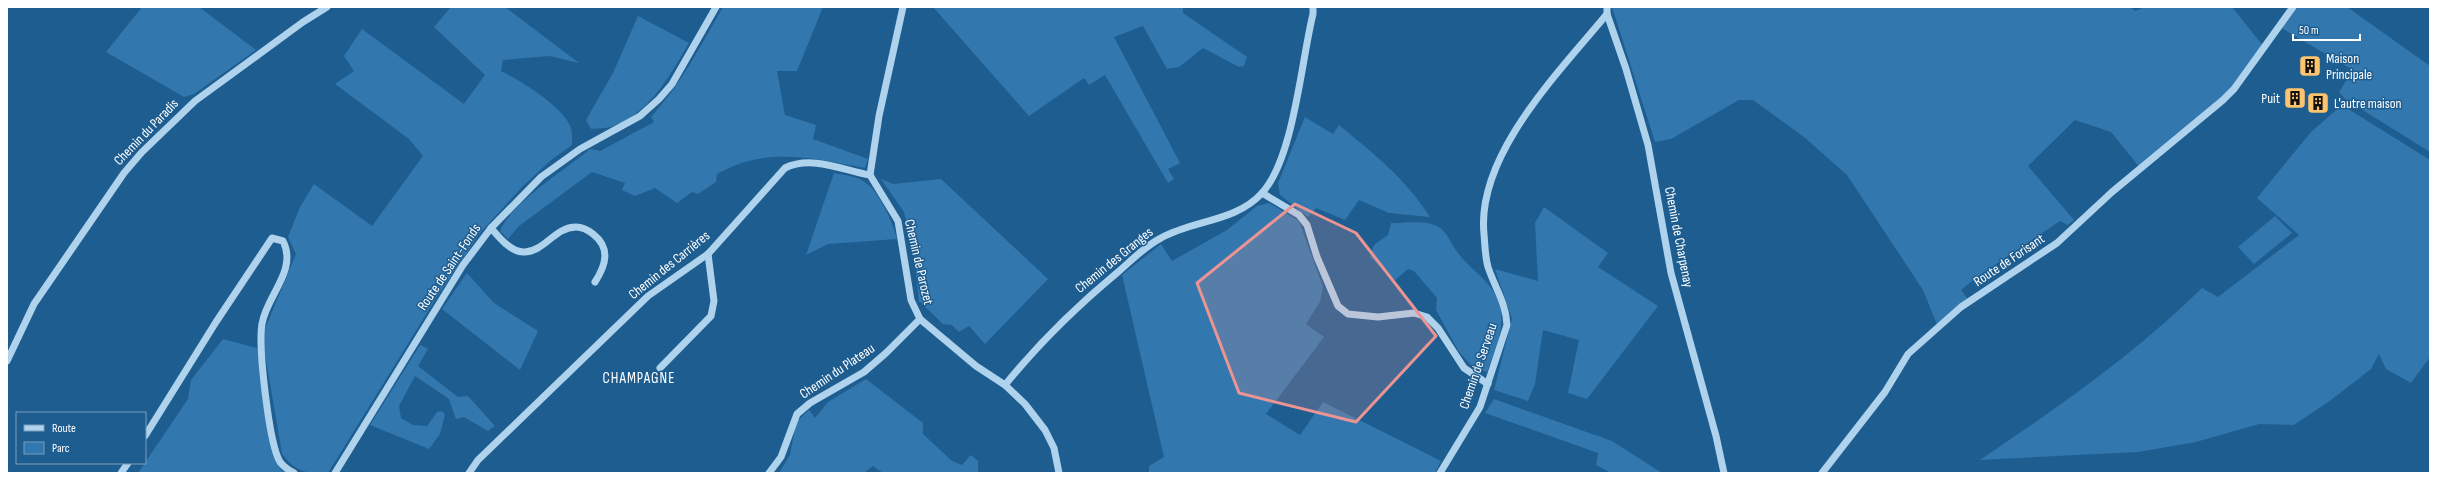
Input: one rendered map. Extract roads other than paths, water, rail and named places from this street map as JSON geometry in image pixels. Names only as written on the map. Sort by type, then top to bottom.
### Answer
[{"type":"street","name":"Chemin du Paradis","points":[[7,361],[34,304],[124,173],[142,152],[195,101],[302,22],[327,7]]},
{"type":"street","name":"Route de Saint-Fonds","points":[[335,473],[463,265],[491,228],[541,177],[580,149],[640,116],[659,99],[672,84],[716,7]]},
{"type":"street","points":[[870,175],[879,116],[903,7]]},
{"type":"street","name":"Chemin des Granges","points":[[1005,384],[1026,359],[1081,303],[1159,238],[1178,229],[1233,213],[1262,193],[1275,173],[1284,150],[1313,7]]},
{"type":"street","name":"Route de Forisant","points":[[1822,473],[1885,392],[1908,354],[1961,308],[2057,244],[2112,192],[2234,89],[2293,7]]},
{"type":"street","name":"Chemin de Serveau","points":[[1440,473],[1480,406],[1507,325],[1507,314],[1501,295],[1488,267],[1484,232],[1485,196],[1490,179],[1521,121],[1607,10]]},
{"type":"street","name":"Chemin de Charpenay","points":[[1607,10],[1648,144],[1671,273],[1716,436],[1724,473]]},
{"type":"street","name":"Chemin des Carrières","points":[[469,473],[478,460],[648,296],[708,254],[737,224],[775,177],[795,163],[815,163],[870,175]]},
{"type":"street","name":"Chemin de Parozet","points":[[870,175],[898,221],[911,300],[920,319],[976,366],[1005,384],[1025,404],[1045,430],[1054,448],[1059,473]]},
{"type":"street","points":[[1262,193],[1299,215],[1307,225],[1317,257],[1338,306],[1348,314],[1378,317],[1414,313],[1427,317],[1438,328],[1464,368],[1488,384]]},
{"type":"street","points":[[491,228],[506,244],[517,251],[525,252],[534,250],[558,232],[571,227],[589,231],[603,243],[606,257],[604,268],[595,282]]},
{"type":"street","points":[[146,434],[216,322],[272,238],[283,241],[287,250],[287,258],[282,278],[262,321],[260,339],[273,439],[280,461],[288,470],[294,473]]},
{"type":"street","points":[[660,368],[710,316],[714,301],[708,254]]},
{"type":"street","name":"Chemin du Plateau","points":[[769,473],[781,457],[797,414],[810,403],[864,372],[886,353],[920,319]]},
{"type":"street","points":[[121,473],[127,464]]},
{"type":"place","name":"Maison Principale","points":[[2310,66]]},
{"type":"place","name":"Puit","points":[[2295,98]]},
{"type":"place","name":"L'autre maison","points":[[2318,103]]},
{"type":"district","name":"CHAMPAGNE","points":[[639,378]]}]
